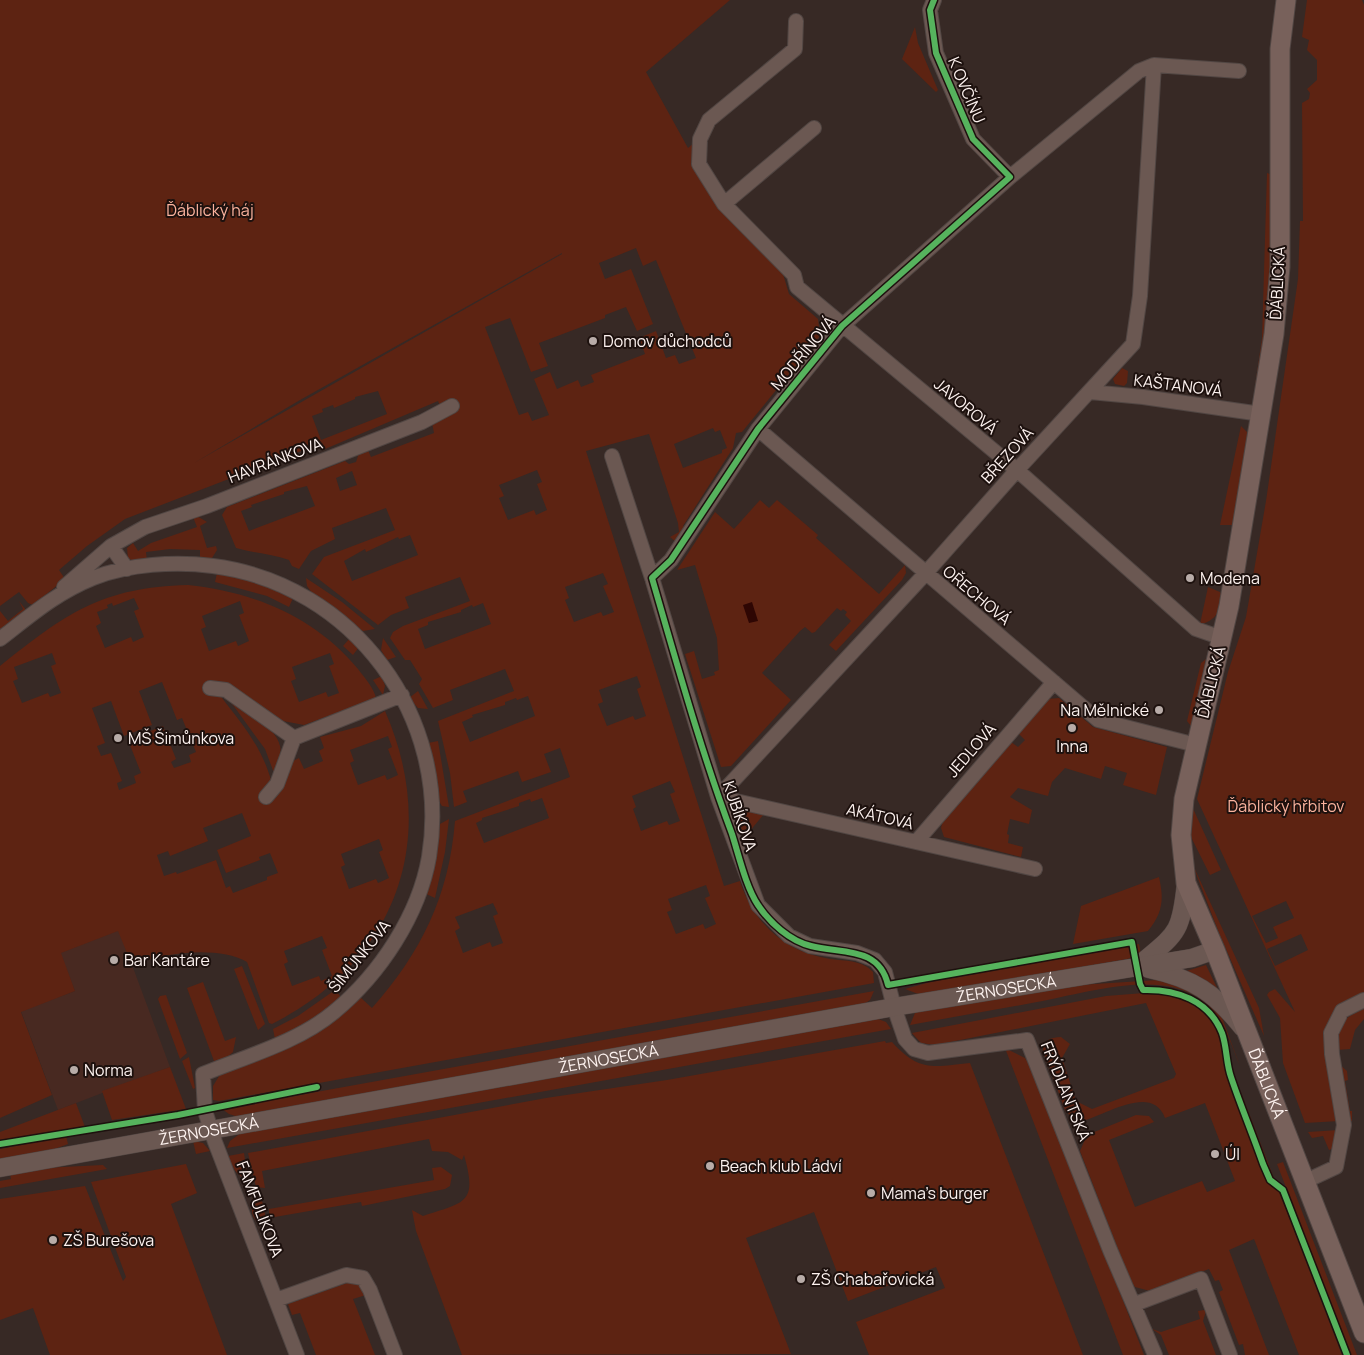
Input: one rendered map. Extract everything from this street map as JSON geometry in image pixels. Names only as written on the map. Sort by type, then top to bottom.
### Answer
[{"type":"main road","name":"ĎÁBLICKÁ","points":[[1286,0],[1280,49],[1280,267],[1274,334],[1222,638],[1182,811],[1181,835],[1186,883],[1215,950],[1364,1333]]},
{"type":"street","name":"K OVČÍNU","points":[[934,0],[930,10],[932,29],[940,62],[973,139],[1010,177]]},
{"type":"street","name":"JAVOROVÁ","points":[[796,21],[795,49],[709,120],[700,139],[699,164],[724,204],[794,275],[797,287],[1016,470],[1196,629],[1222,638]]},
{"type":"street","name":"MODŘÍNOVÁ","points":[[652,578],[671,560],[758,429],[842,326],[1010,177],[1123,82],[1139,71],[1154,65]]},
{"type":"street","points":[[1154,65],[1240,72]]},
{"type":"street","name":"BŘEZOVÁ","points":[[718,797],[926,574],[1016,470],[1133,344],[1140,296],[1154,65]]},
{"type":"street","points":[[724,204],[814,128]]},
{"type":"street","name":"KAŠTANOVÁ","points":[[1090,392],[1142,396],[1261,414]]},
{"type":"street","name":"HAVRÁNKOVA","points":[[54,597],[111,546],[145,527],[207,506],[422,422],[452,406]]},
{"type":"street","name":"OŘECHOVÁ","points":[[758,429],[1098,720],[1196,745]]},
{"type":"street","name":"KUBÍKOVA","points":[[612,456],[652,578],[718,797],[758,905],[789,936],[810,946],[857,953],[875,960],[885,972],[894,1007]]},
{"type":"street","points":[[111,546],[127,569]]},
{"type":"street","name":"ŠIMŮNKOVA","points":[[0,639],[54,597],[95,578],[127,569],[172,564],[219,567],[254,574],[295,591],[333,616],[368,646],[402,695],[421,742],[429,776],[432,816],[429,856],[413,908],[404,928],[388,953],[350,998],[333,1013],[276,1045],[203,1074],[205,1108],[212,1131]]},
{"type":"street","name":"JEDLOVÁ","points":[[916,842],[1054,682]]},
{"type":"street","points":[[210,688],[226,690],[294,738]]},
{"type":"street","points":[[266,797],[277,784],[294,738],[402,695]]},
{"type":"street","name":"AKÁTOVÁ","points":[[718,797],[1035,869]]},
{"type":"street","points":[[1137,967],[1167,944],[1176,932],[1183,913],[1186,883]]},
{"type":"street","name":"ŽERNOSECKÁ","points":[[0,1168],[894,1007],[1192,958],[1215,950]]},
{"type":"street","points":[[1137,967],[1175,974],[1195,982],[1228,1009],[1246,1032]]},
{"type":"street","points":[[1306,1181],[1336,1167],[1344,1125],[1332,1054],[1331,1033],[1342,1011],[1364,1000]]},
{"type":"street","name":"FRÝDLANTSKÁ","points":[[894,1007],[905,1039],[914,1049],[928,1053],[1027,1040],[1110,1250],[1135,1304],[1155,1355]]},
{"type":"street","name":"FAMFULÍKOVA","points":[[212,1131],[297,1355]]},
{"type":"street","points":[[276,1300],[346,1275],[363,1278],[370,1290],[395,1355]]},
{"type":"street","points":[[1135,1304],[1201,1279],[1230,1355]]},
{"type":"shaded area","points":[[752,602],[758,621],[749,623],[743,605]]},
{"type":"shaded area","points":[[119,930],[170,1067],[58,1110],[21,1011],[75,991],[60,953]]},
{"type":"green space","name":"Ďáblický háj","points":[[0,0],[730,0],[646,72],[688,148],[695,142],[697,166],[783,274],[789,294],[818,319],[820,336],[742,432],[736,433],[733,448],[683,526],[685,527],[676,542],[670,537],[679,532],[678,523],[649,434],[586,451],[724,886],[740,881],[746,896],[763,923],[785,943],[814,955],[864,965],[873,972],[874,983],[219,1101],[213,1100],[213,1086],[221,1073],[360,997],[372,1008],[405,966],[430,922],[446,874],[452,848],[455,821],[570,777],[560,748],[544,754],[551,772],[522,782],[518,771],[463,791],[467,802],[454,807],[450,773],[438,721],[514,691],[505,669],[450,690],[453,700],[433,708],[419,684],[422,679],[410,660],[405,660],[390,638],[393,632],[403,626],[470,601],[460,577],[405,597],[409,608],[391,615],[378,625],[312,574],[324,557],[395,530],[386,508],[332,528],[335,539],[311,551],[299,569],[292,566],[289,560],[236,548],[222,515],[227,507],[345,461],[349,464],[356,462],[359,453],[367,448],[371,457],[434,433],[432,423],[444,415],[438,401],[325,449],[322,443],[125,519],[87,546],[59,570],[65,579],[33,605],[28,603],[19,592],[0,606]],"holes":[[[636,248],[643,266],[656,260],[696,358],[679,364],[675,355],[666,358],[656,331],[639,338],[645,354],[591,375],[594,382],[581,387],[578,380],[557,389],[550,372],[534,379],[549,415],[532,421],[528,412],[519,415],[485,327],[510,318],[531,372],[548,366],[539,343],[605,318],[605,315],[626,307],[637,331],[653,324],[631,269],[605,279],[599,263]],[[562,254],[194,463],[300,400]],[[378,391],[387,414],[321,440],[312,416],[323,412],[322,409],[333,405],[334,408],[355,399],[355,397]],[[713,428],[715,432],[720,430],[727,448],[722,450],[722,453],[683,468],[674,444]],[[537,470],[542,482],[537,484],[547,510],[536,515],[534,510],[508,520],[499,498],[504,496],[499,485]],[[352,471],[357,485],[340,491],[336,478]],[[307,486],[315,506],[249,531],[241,511],[252,507],[251,505],[284,494],[284,492]],[[410,535],[418,555],[352,581],[344,561],[365,549],[366,552],[398,537],[399,539]],[[603,573],[608,584],[603,586],[614,612],[603,616],[601,612],[574,622],[565,600],[569,598],[565,587]],[[483,603],[491,624],[425,649],[418,629],[428,625],[428,622],[461,612],[461,610]],[[637,676],[641,687],[637,689],[646,716],[635,720],[633,716],[607,726],[598,704],[603,702],[599,690]],[[528,696],[535,716],[470,742],[462,722],[473,717],[472,715],[505,705],[505,702]],[[670,781],[675,792],[670,794],[680,821],[669,825],[667,821],[641,831],[633,809],[636,807],[632,796]],[[542,798],[549,818],[484,843],[476,823],[482,820],[482,818],[519,806],[519,803],[530,799],[531,802]],[[706,885],[710,896],[705,898],[716,924],[705,929],[703,924],[676,934],[667,912],[672,910],[668,899]],[[493,903],[498,914],[493,916],[503,943],[492,947],[490,942],[463,953],[455,931],[460,928],[455,917]]]},
{"type":"green space","name":"Ďáblický hřbitov","points":[[1307,0],[1362,0],[1364,5],[1364,996],[1335,1014],[1339,1121],[1305,1123],[1283,1063],[1280,1018],[1267,995],[1269,992],[1275,989],[1295,1012],[1197,799],[1228,672],[1246,617],[1266,501],[1298,279],[1300,221],[1303,221],[1302,103],[1309,99],[1310,93],[1307,89],[1317,80],[1317,60],[1307,50],[1309,40],[1302,37]],"holes":[[[1286,901],[1294,918],[1273,927],[1278,938],[1266,943],[1252,916]],[[1301,934],[1308,950],[1275,966],[1267,949]]]},
{"type":"green space","points":[[915,27],[918,43],[938,90],[936,92],[902,59]]},
{"type":"green space","points":[[1267,173],[1272,175],[1270,291],[1260,369],[1255,386],[1262,338]]},
{"type":"green space","points":[[1122,368],[1128,371],[1127,383],[1124,386],[1115,384],[1113,379]]},
{"type":"green space","points":[[1241,426],[1250,435],[1234,525],[1220,525]]},
{"type":"green space","points":[[760,500],[769,508],[777,500],[818,535],[816,538],[879,594],[905,565],[906,573],[902,580],[836,651],[829,645],[851,621],[845,615],[847,612],[843,609],[841,611],[837,608],[815,632],[812,633],[805,627],[800,631],[762,673],[791,700],[731,766],[721,767],[685,654],[694,651],[702,679],[715,675],[714,672],[719,670],[717,638],[695,565],[677,570],[715,512],[734,529]]},
{"type":"green space","points":[[197,516],[207,522],[200,526],[207,548],[216,546],[217,550],[212,558],[200,559],[200,550],[170,549],[146,552],[147,561],[135,562],[128,558],[127,548],[133,543],[138,551],[151,543],[197,527],[193,517]]},
{"type":"green space","points":[[217,573],[254,581],[293,598],[289,607],[267,596],[215,582]]},
{"type":"green space","points":[[306,578],[342,602],[375,629],[363,631],[357,628],[312,593],[307,586]]},
{"type":"green space","points":[[188,585],[212,588],[259,601],[282,610],[303,621],[323,635],[358,669],[371,687],[376,698],[304,725],[283,721],[273,714],[270,717],[219,694],[250,735],[262,756],[271,780],[263,789],[268,801],[276,798],[293,761],[299,758],[304,769],[323,761],[319,751],[324,748],[320,737],[361,726],[385,711],[401,759],[408,805],[407,850],[396,892],[377,931],[350,967],[315,998],[272,1024],[269,1023],[247,962],[235,957],[206,952],[173,954],[132,965],[118,931],[61,953],[75,991],[21,1012],[52,1095],[0,1118],[0,666],[65,618],[86,607],[131,591]],"holes":[[[134,598],[139,609],[134,611],[144,637],[133,642],[131,637],[105,648],[96,626],[101,623],[97,612],[108,608],[107,605],[112,603],[113,606]],[[240,601],[244,613],[239,615],[249,641],[238,646],[236,641],[209,651],[201,629],[206,627],[202,616]],[[52,653],[56,664],[51,666],[61,693],[50,697],[48,693],[22,703],[13,681],[18,679],[14,667]],[[330,653],[334,664],[329,666],[339,693],[328,697],[326,692],[299,702],[291,681],[296,679],[292,667]],[[162,682],[177,720],[182,718],[196,752],[189,755],[191,762],[174,768],[171,762],[176,759],[163,726],[128,740],[141,773],[134,776],[136,783],[119,790],[117,783],[122,781],[111,753],[101,756],[97,746],[105,743],[92,708],[111,701],[124,736],[152,725],[139,691]],[[388,736],[392,747],[388,749],[398,775],[387,780],[385,775],[358,785],[350,763],[354,761],[350,750]],[[242,813],[251,836],[217,850],[226,873],[260,860],[259,857],[270,853],[278,873],[267,877],[267,880],[233,893],[230,886],[226,888],[216,860],[177,874],[176,872],[164,876],[157,855],[168,851],[170,856],[208,841],[203,828]],[[379,839],[383,850],[379,852],[389,878],[378,883],[376,879],[349,889],[341,867],[345,865],[341,854]],[[322,936],[327,948],[322,950],[332,976],[321,981],[319,976],[292,986],[284,964],[288,962],[284,951]]]},
{"type":"green space","points":[[1208,587],[1220,592],[1222,602],[1214,617],[1200,624]]},
{"type":"green space","points":[[19,601],[26,610],[0,631],[0,611],[8,621],[23,609]]},
{"type":"green space","points":[[350,638],[359,647],[353,655],[343,646]]},
{"type":"green space","points":[[383,638],[396,657],[387,660],[381,650]]},
{"type":"green space","points":[[1206,659],[1193,724],[1191,726],[1187,721],[1201,663]]},
{"type":"green space","points":[[382,676],[385,686],[383,695],[373,680]]},
{"type":"green space","points":[[418,691],[428,709],[418,708],[409,698]]},
{"type":"green space","points":[[225,694],[257,717],[272,731],[277,739],[280,753],[274,773],[265,749]]},
{"type":"green space","points":[[1059,698],[1093,727],[1167,747],[1156,795],[1123,785],[1127,773],[1105,766],[1101,779],[1065,768],[1052,782],[1048,796],[1018,788],[1010,797],[1032,810],[1029,824],[1010,819],[1007,834],[1009,835],[1008,843],[1023,847],[1021,857],[944,837],[941,828],[943,820],[1011,742],[1018,747],[1025,740],[1018,733],[1048,699]]},
{"type":"green space","points":[[438,741],[449,807],[442,806],[437,798],[428,743]]},
{"type":"green space","points":[[1191,804],[1221,870],[1210,875],[1189,833]]},
{"type":"green space","points":[[736,807],[764,814],[749,832],[745,833],[738,821]]},
{"type":"green space","points":[[449,819],[445,852],[435,898],[424,893],[437,831],[440,824]]},
{"type":"green space","points":[[1192,863],[1259,1008],[1264,1036],[1219,933]]},
{"type":"green space","points":[[1159,877],[1162,892],[1161,906],[1157,918],[1148,931],[1073,944],[1081,906]]},
{"type":"green space","points":[[1139,944],[1141,955],[1127,959],[921,995],[905,989],[930,982]]},
{"type":"green space","points":[[1206,965],[1219,992],[1183,972]]},
{"type":"green space","points":[[242,966],[265,1024],[258,1030],[234,969]]},
{"type":"green space","points":[[1158,980],[1184,984],[1221,1015],[1240,1066],[1224,1027],[1206,1003],[1180,989],[1161,985],[1118,986],[910,1025],[915,1013],[921,1009],[1063,986]]},
{"type":"green space","points":[[203,982],[225,1041],[236,1037],[233,1052],[225,1059],[214,1061],[187,988]]},
{"type":"green space","points":[[335,990],[342,998],[316,1018],[275,1039],[273,1029],[298,1016]]},
{"type":"green space","points":[[874,991],[870,1000],[861,1006],[242,1118],[229,1114],[222,1109]]},
{"type":"green space","points":[[1166,993],[1190,1002],[1215,1025],[1342,1355],[1299,1355],[1254,1239],[1229,1250],[1269,1355],[1245,1355],[1243,1344],[1239,1345],[1219,1292],[1223,1290],[1219,1280],[1215,1281],[1209,1269],[1150,1291],[1135,1287],[1130,1280],[1080,1151],[1087,1135],[1136,1115],[1149,1116],[1154,1122],[1109,1140],[1135,1207],[1202,1181],[1207,1192],[1235,1181],[1205,1103],[1165,1118],[1159,1108],[1150,1103],[1139,1102],[1127,1104],[1082,1121],[1074,1120],[1065,1110],[1043,1050],[1046,1041],[1054,1038],[1061,1037],[1070,1044],[1062,1058],[1076,1101],[1092,1109],[1174,1078],[1176,1074],[1146,1003],[935,1045],[921,1043],[912,1033],[1106,996]]},
{"type":"green space","points":[[166,995],[187,1053],[180,1059],[158,999],[160,996]]},
{"type":"green space","points":[[1364,1009],[1364,1019],[1355,1030],[1350,1049],[1337,1050],[1339,1028],[1346,1019]]},
{"type":"green space","points":[[878,1019],[886,1022],[891,1029],[227,1148],[230,1141],[241,1133]]},
{"type":"green space","name":"Beach klub Ládví","points":[[885,1041],[886,1043],[892,1042],[902,1052],[919,1063],[946,1066],[970,1063],[1083,1355],[869,1355],[856,1322],[945,1288],[936,1267],[848,1301],[814,1212],[746,1238],[791,1354],[462,1355],[416,1231],[412,1210],[423,1216],[449,1207],[464,1199],[468,1192],[469,1183],[464,1155],[462,1160],[448,1152],[432,1151],[429,1139],[262,1171],[265,1188],[256,1187],[248,1153],[546,1098],[667,1080]]},
{"type":"green space","points":[[1005,1048],[1025,1058],[1036,1075],[1144,1355],[1123,1355]]},
{"type":"green space","points":[[189,1057],[195,1088],[193,1089],[182,1061]]},
{"type":"green space","points":[[1339,1064],[1347,1071],[1348,1080],[1345,1081],[1350,1111],[1352,1111],[1352,1121],[1349,1121]]},
{"type":"green space","points":[[170,1067],[186,1109],[112,1120],[102,1091]]},
{"type":"green space","points":[[76,1103],[85,1127],[0,1141],[0,1132]]},
{"type":"green space","points":[[1339,1130],[1334,1148],[1329,1150],[1323,1136],[1312,1138],[1308,1132]]},
{"type":"green space","points":[[66,1136],[68,1144],[44,1153],[0,1161],[0,1149]]},
{"type":"green space","points":[[193,1141],[203,1143],[210,1151],[196,1154]]},
{"type":"green space","points":[[244,1153],[248,1179],[237,1173],[228,1156]]},
{"type":"green space","points":[[1283,1162],[1357,1355],[1351,1355],[1277,1164]]},
{"type":"green space","points":[[186,1164],[197,1193],[171,1204],[227,1355],[50,1355],[33,1308],[0,1320],[0,1199],[85,1186],[123,1281],[126,1277],[91,1182]]},
{"type":"green space","points":[[103,1165],[107,1169],[0,1188],[0,1181],[11,1179],[10,1174],[43,1168]]},
{"type":"green space","points":[[441,1167],[452,1175],[450,1186],[445,1189],[362,1206],[361,1202],[269,1218],[269,1209],[434,1180],[432,1168]]},
{"type":"green space","points":[[259,1197],[264,1205],[266,1225],[256,1220],[252,1212],[252,1204]]},
{"type":"green space","points":[[350,1282],[361,1283],[366,1295],[353,1299],[375,1355],[316,1355],[300,1313],[292,1315],[288,1304]]},
{"type":"green space","points":[[1198,1311],[1206,1311],[1203,1321],[1216,1355],[1169,1355],[1161,1335],[1152,1329],[1161,1332],[1200,1319]]},
{"type":"cycle path","points":[[934,0],[930,10],[936,53],[973,139],[1010,177],[842,326],[758,429],[671,560],[652,578],[690,707],[750,889],[758,905],[768,918],[788,936],[803,944],[858,954],[868,958],[877,964],[883,972],[888,985],[1132,942],[1140,984],[1143,990],[1179,994],[1209,1012],[1222,1033],[1231,1077],[1263,1164],[1270,1180],[1283,1190],[1347,1355]]},
{"type":"cycle path","points":[[0,1144],[178,1115],[317,1087]]},
{"type":"place","name":"Domov důchodců","points":[[593,341]]},
{"type":"place","name":"Modena","points":[[1190,578]]},
{"type":"place","name":"Na Mělnické","points":[[1159,710]]},
{"type":"place","name":"Inna","points":[[1072,728]]},
{"type":"place","name":"MŠ Šimůnkova","points":[[118,738]]},
{"type":"place","name":"Bar Kantáre","points":[[114,960]]},
{"type":"place","name":"Norma","points":[[74,1070]]},
{"type":"place","name":"Úl","points":[[1215,1154]]},
{"type":"place","name":"Beach klub Ládví","points":[[710,1166]]},
{"type":"place","name":"Mama's burger","points":[[871,1193]]},
{"type":"place","name":"ZŠ Burešova","points":[[53,1240]]},
{"type":"place","name":"ZŠ Chabařovická","points":[[801,1279]]}]
